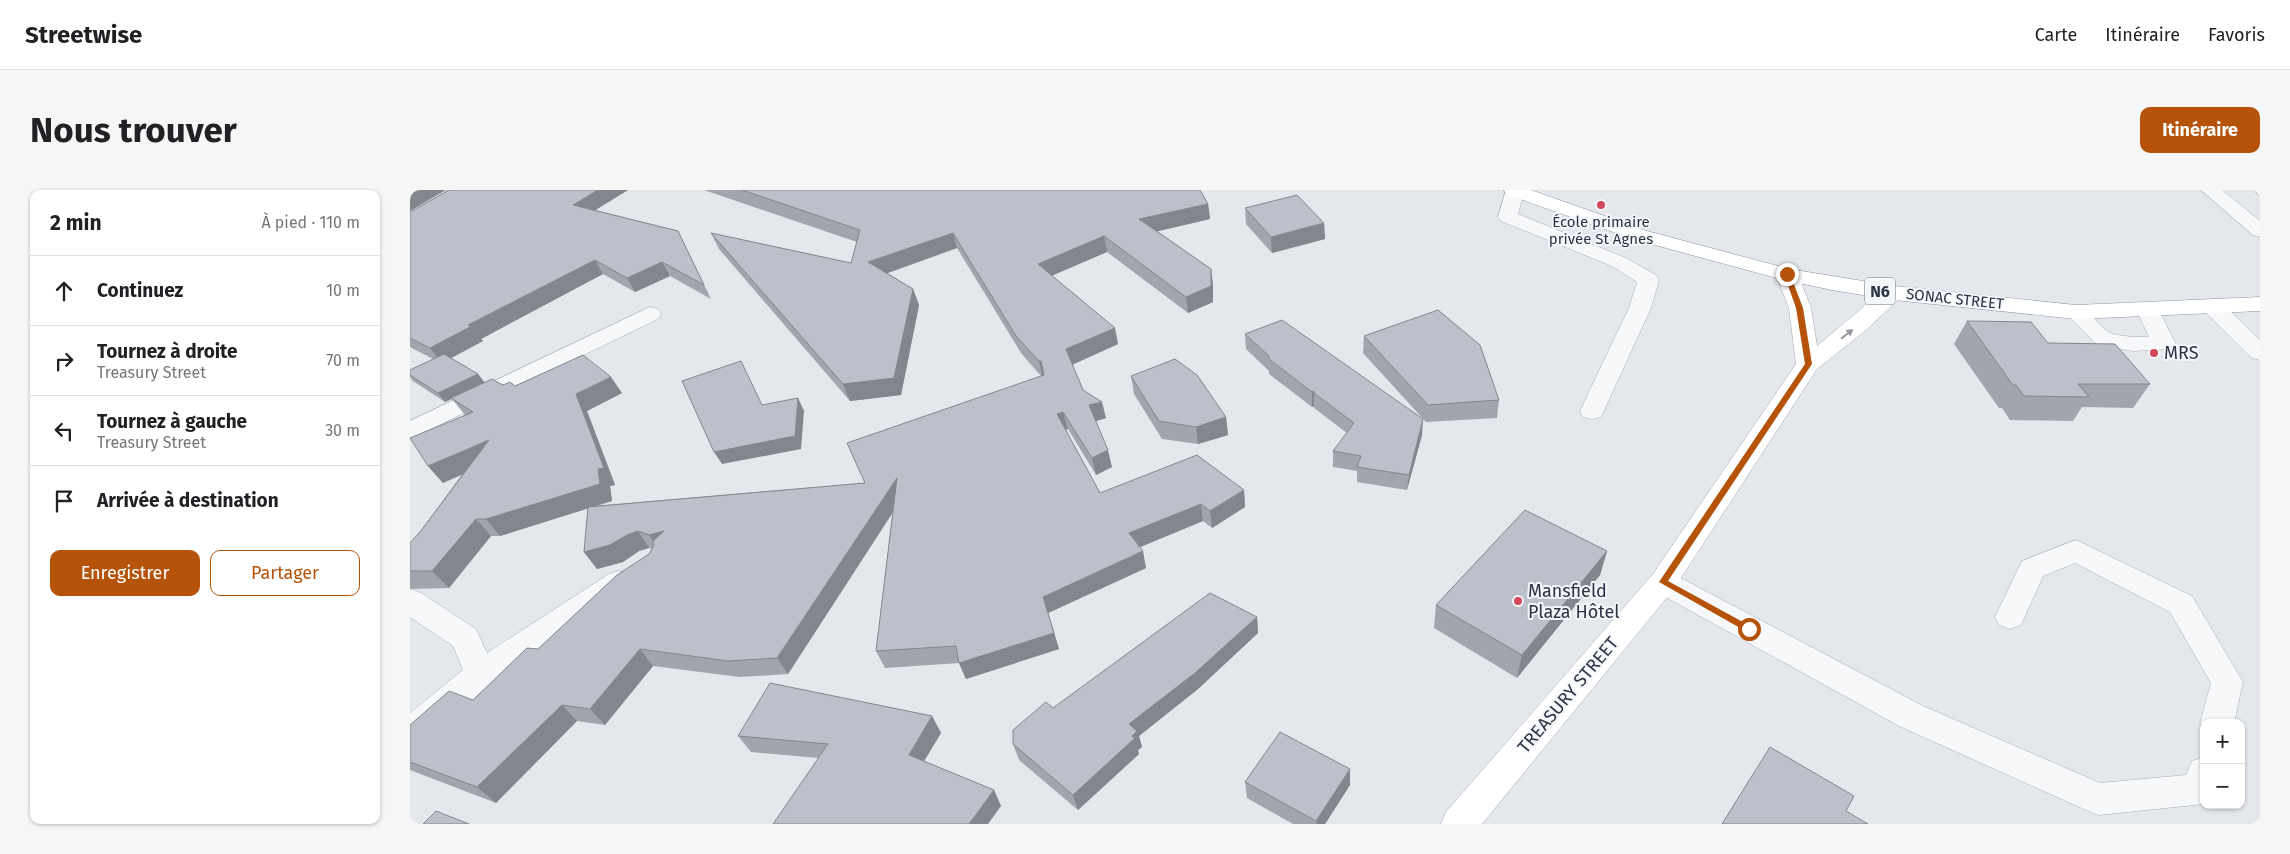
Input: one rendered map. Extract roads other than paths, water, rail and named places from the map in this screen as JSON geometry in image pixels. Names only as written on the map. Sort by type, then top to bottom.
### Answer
[{"type":"main road","name":"SONAC STREET","points":[[1514,190],[1640,235],[1787,274],[1894,293],[2076,312],[2260,304]]},
{"type":"main road","points":[[1787,274],[1800,308],[1808,364]]},
{"type":"main road","name":"TREASURY STREET","points":[[1459,824],[1663,582],[1808,364],[1857,326],[1894,293]]},
{"type":"street","points":[[1514,190],[1508,217],[1618,262],[1648,280],[1640,308],[1592,410]]},
{"type":"street","points":[[2210,190],[2260,231]]},
{"type":"street","points":[[2212,307],[2260,353]]},
{"type":"street","points":[[2076,312],[2104,339],[2132,344],[2164,344],[2148,310]]},
{"type":"street","points":[[410,431],[650,314]]},
{"type":"street","points":[[2010,617],[2032,569],[2076,551],[2181,604],[2227,682],[2218,719]]},
{"type":"street","points":[[410,733],[481,674],[642,566]]},
{"type":"street","points":[[1663,582],[1911,716],[2100,799],[2199,790],[2200,786]]},
{"type":"street","points":[[410,602],[466,638],[481,674]]},
{"type":"place","name":"École primaire privée St Agnes","points":[[1601,205]]},
{"type":"place","name":"MRS","points":[[2154,353]]},
{"type":"place","name":"Mansfield Plaza Hôtel","points":[[1518,601]]}]
